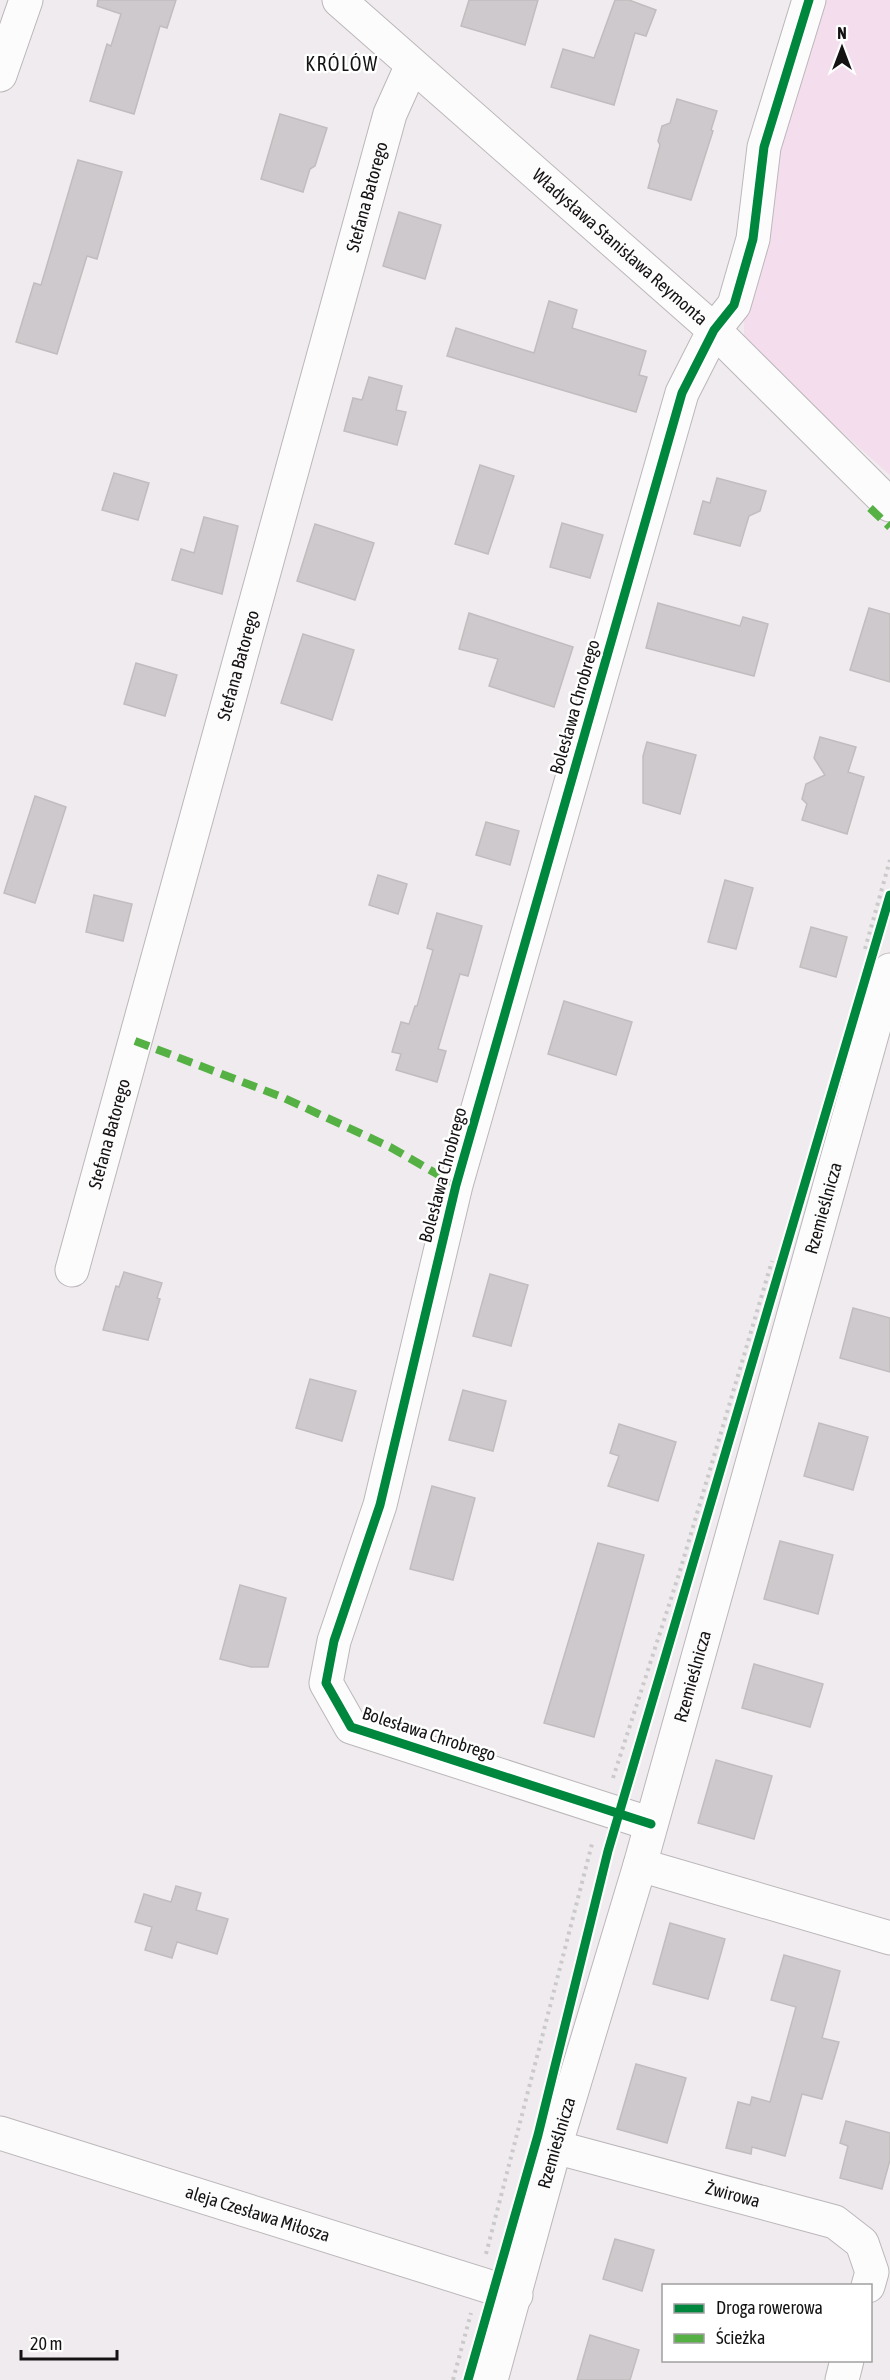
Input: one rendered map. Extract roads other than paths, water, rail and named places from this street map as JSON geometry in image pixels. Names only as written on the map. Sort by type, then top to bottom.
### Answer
[{"type":"street","points":[[0,75],[26,0]]},
{"type":"street","name":"Władysława Stanisława Reymonta","points":[[339,0],[714,330],[890,505]]},
{"type":"street","name":"Bolesława Chrobrego","points":[[651,1824],[351,1727],[326,1683],[334,1641],[381,1505],[456,1185],[682,393],[714,330],[734,305],[753,239],[764,147],[809,0]]},
{"type":"street","name":"Stefana Batorego","points":[[72,1270],[390,114],[412,65]]},
{"type":"street","name":"Rzemieślnicza","points":[[491,2380],[555,2147],[651,1824],[876,958]]},
{"type":"street","points":[[639,1865],[890,1938]]},
{"type":"street","name":"aleja Czesława Miłosza","points":[[0,2133],[516,2295]]},
{"type":"street","name":"Żwirowa","points":[[555,2147],[835,2222],[862,2243],[872,2272],[869,2284]]},
{"type":"street","points":[[842,2380],[847,2362]]},
{"type":"district","name":"KRÓLÓW","points":[[342,64]]}]
